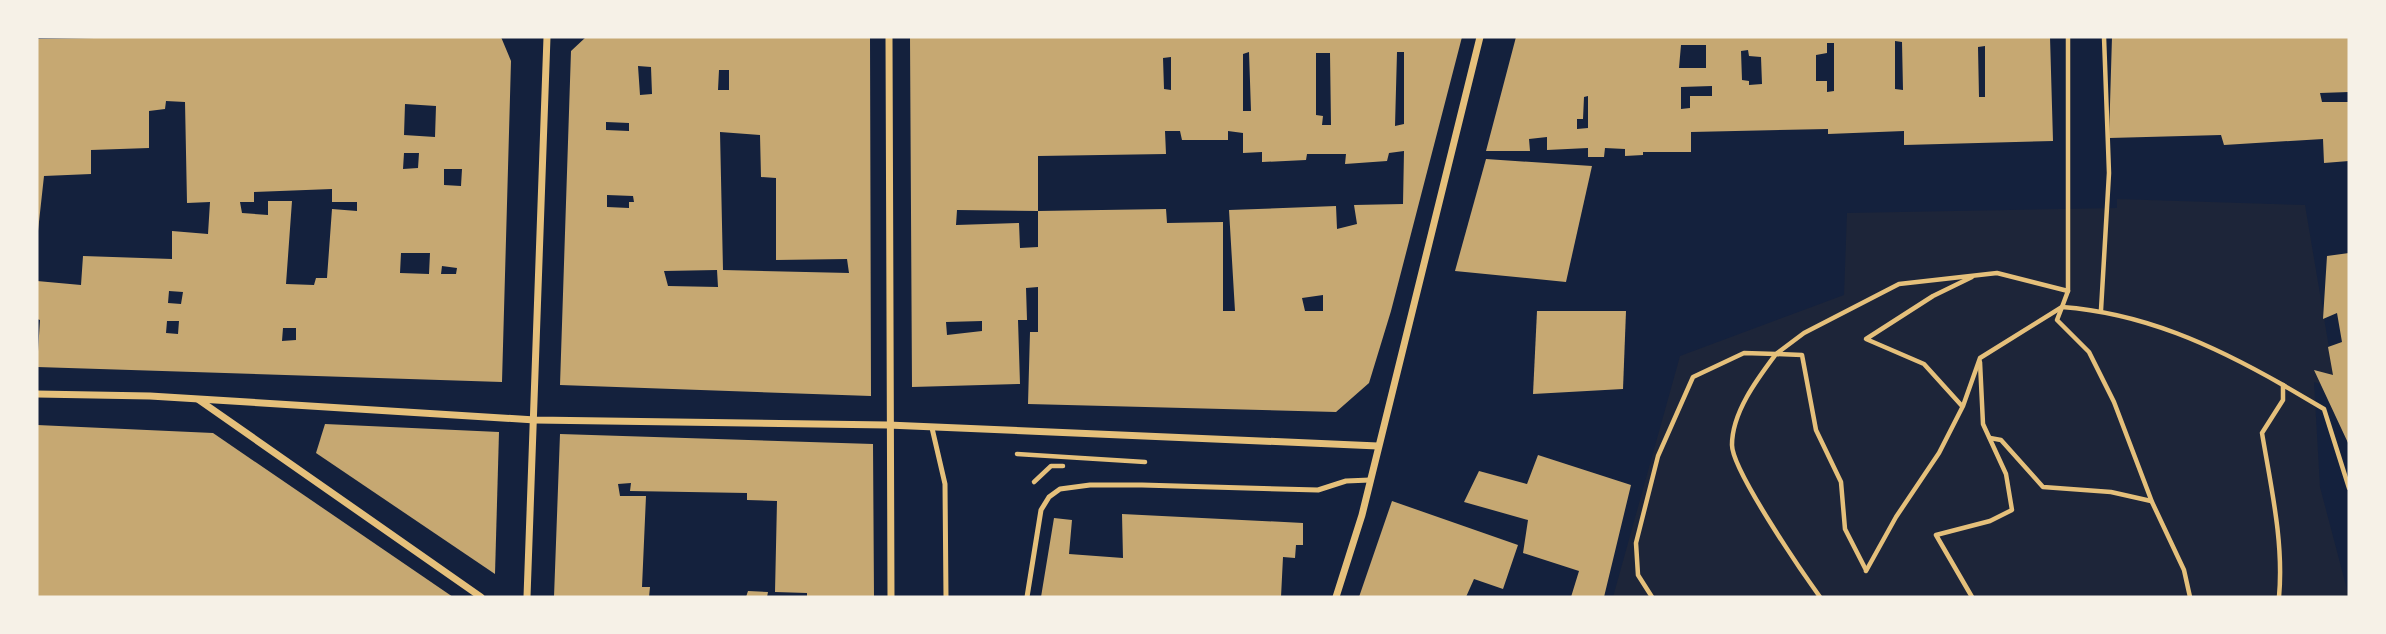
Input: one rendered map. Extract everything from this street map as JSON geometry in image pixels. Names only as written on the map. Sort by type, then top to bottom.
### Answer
[{"type":"street","points":[[527,597],[547,37]]},
{"type":"street","points":[[889,37],[888,425],[891,597]]},
{"type":"street","points":[[1336,597],[1370,480],[1480,37]]},
{"type":"street","points":[[37,394],[535,419],[888,425],[1378,446]]},
{"type":"street","points":[[198,400],[481,597]]},
{"type":"lane","points":[[932,428],[945,484],[946,597]]},
{"type":"lane","points":[[1027,597],[1041,510],[1049,497],[1068,486],[1318,491],[1346,481],[1370,480]]},
{"type":"path","points":[[2068,37],[2068,291],[2057,320],[2089,352],[2114,402],[2152,502],[2184,570],[2190,597]]},
{"type":"path","points":[[2101,310],[2109,173],[2104,37]]},
{"type":"path","points":[[1820,597],[1744,481],[1732,445],[1746,394],[1776,354],[1804,333],[1899,284],[1997,273],[2068,291]]},
{"type":"path","points":[[1963,407],[1924,364],[1866,339],[1933,296],[1976,275]]},
{"type":"path","points":[[1652,597],[1637,575],[1636,542],[1658,456],[1693,377],[1744,353],[1802,355],[1816,430],[1840,482],[1845,529],[1866,571],[1896,517],[1939,453],[1963,407],[1980,358],[2062,307],[2101,310],[2139,318],[2202,342],[2325,409],[2349,488]]},
{"type":"path","points":[[1972,597],[1936,535],[1990,521],[2012,510],[2006,474],[1983,424],[1980,358]]},
{"type":"path","points":[[2279,597],[2281,574],[2262,433],[2283,400],[2283,385]]},
{"type":"path","points":[[1990,438],[2001,440],[2043,486],[2111,492],[2152,502]]},
{"type":"path","points":[[1012,454],[1117,459]]},
{"type":"shaded area","points":[[2117,199],[2305,205],[2336,389],[2314,382],[2320,487],[2349,597],[1613,597],[1680,356],[1844,295],[1847,213],[2117,208]]},
{"type":"building","points":[[501,37],[511,61],[502,382],[37,367],[40,320],[37,319],[37,281],[81,285],[83,256],[172,259],[172,231],[208,234],[210,202],[187,203],[185,102],[166,101],[165,109],[149,111],[149,148],[91,150],[91,174],[44,176],[37,240],[37,39]],"holes":[[[405,104],[436,106],[435,137],[404,135]],[[404,153],[419,153],[418,168],[403,169]],[[444,169],[462,169],[461,186],[444,185]],[[332,189],[332,202],[357,202],[357,211],[332,209],[327,278],[316,278],[314,285],[286,284],[292,201],[268,201],[268,215],[242,213],[240,202],[254,202],[254,192]],[[401,253],[430,253],[429,274],[400,273]],[[442,266],[457,268],[456,274],[441,274]],[[169,291],[183,292],[181,304],[168,303]],[[167,321],[179,321],[178,334],[166,333]],[[283,328],[296,328],[296,340],[282,341]]]},
{"type":"building","points":[[586,37],[870,37],[871,396],[560,385],[571,51]],"holes":[[[638,66],[651,67],[652,94],[640,95]],[[719,70],[729,70],[729,90],[718,90]],[[606,122],[629,123],[629,131],[606,130]],[[720,132],[760,135],[761,177],[776,178],[776,260],[847,259],[849,273],[723,270]],[[607,195],[633,196],[634,202],[629,202],[629,208],[607,207]],[[717,270],[718,287],[668,286],[664,271]]]},
{"type":"building","points":[[910,37],[1462,37],[1391,311],[1369,383],[1336,412],[1028,404],[1030,332],[1038,332],[1038,287],[1026,288],[1027,320],[1018,320],[1020,384],[912,387]],"holes":[[[1249,52],[1251,111],[1243,111],[1243,54]],[[1397,52],[1404,52],[1404,124],[1395,126]],[[1316,53],[1330,53],[1331,125],[1322,125],[1323,116],[1316,115]],[[1171,57],[1171,90],[1164,89],[1163,58]],[[1165,131],[1180,131],[1182,140],[1228,140],[1228,131],[1243,133],[1243,153],[1262,152],[1262,162],[1306,160],[1307,154],[1346,154],[1345,164],[1387,161],[1389,153],[1404,151],[1403,204],[1354,205],[1357,224],[1337,229],[1336,206],[1229,210],[1235,311],[1223,311],[1223,222],[1167,223],[1166,209],[1038,211],[1038,156],[1166,154]],[[957,210],[1038,211],[1038,247],[1020,248],[1019,223],[956,225]],[[1323,295],[1323,311],[1305,311],[1302,298]],[[982,321],[982,331],[947,335],[946,322]]]},
{"type":"building","points":[[1516,37],[2050,37],[2053,141],[1904,145],[1904,131],[1828,134],[1828,129],[1691,132],[1691,152],[1643,152],[1643,155],[1625,156],[1625,149],[1605,148],[1604,157],[1588,157],[1588,148],[1547,150],[1547,137],[1529,139],[1530,151],[1486,151]],"holes":[[[1895,41],[1902,42],[1903,90],[1895,89]],[[1827,43],[1834,43],[1834,91],[1827,92],[1827,81],[1816,81],[1816,55],[1827,53]],[[1681,45],[1706,45],[1706,68],[1679,68]],[[1985,46],[1985,97],[1979,97],[1978,47]],[[1748,50],[1749,56],[1761,57],[1762,84],[1749,85],[1749,81],[1742,80],[1741,51]],[[1712,86],[1712,96],[1690,96],[1690,108],[1681,109],[1681,87]],[[1588,96],[1588,128],[1577,129],[1577,119],[1583,119],[1584,97]]]},
{"type":"building","points":[[2112,37],[2349,37],[2349,92],[2320,93],[2322,102],[2349,102],[2349,161],[2324,163],[2323,139],[2224,145],[2221,135],[2109,138]]},
{"type":"building","points":[[1486,159],[1592,166],[1566,282],[1455,271]]},
{"type":"building","points":[[2349,253],[2349,445],[2314,370],[2333,375],[2328,347],[2342,342],[2337,313],[2323,319],[2327,256]]},
{"type":"building","points":[[1537,311],[1626,311],[1623,389],[1533,394]]},
{"type":"building","points":[[325,424],[499,432],[495,574],[316,453]]},
{"type":"building","points":[[37,425],[213,433],[453,597],[37,597]]},
{"type":"building","points":[[560,434],[873,444],[874,597],[807,597],[807,593],[775,592],[777,501],[747,500],[747,493],[630,491],[631,483],[618,484],[620,496],[646,496],[642,587],[650,587],[649,597],[554,597]]},
{"type":"building","points":[[1538,455],[1631,485],[1604,597],[1571,597],[1579,571],[1523,553],[1528,520],[1464,502],[1479,471],[1527,484]]},
{"type":"building","points":[[1392,501],[1518,545],[1503,589],[1474,579],[1466,597],[1359,597]]},
{"type":"building","points":[[1122,514],[1303,523],[1303,545],[1296,545],[1295,558],[1283,557],[1281,597],[1041,597],[1054,518],[1072,520],[1069,554],[1123,558]]},
{"type":"building","points":[[748,591],[768,592],[767,597],[746,597]]}]
